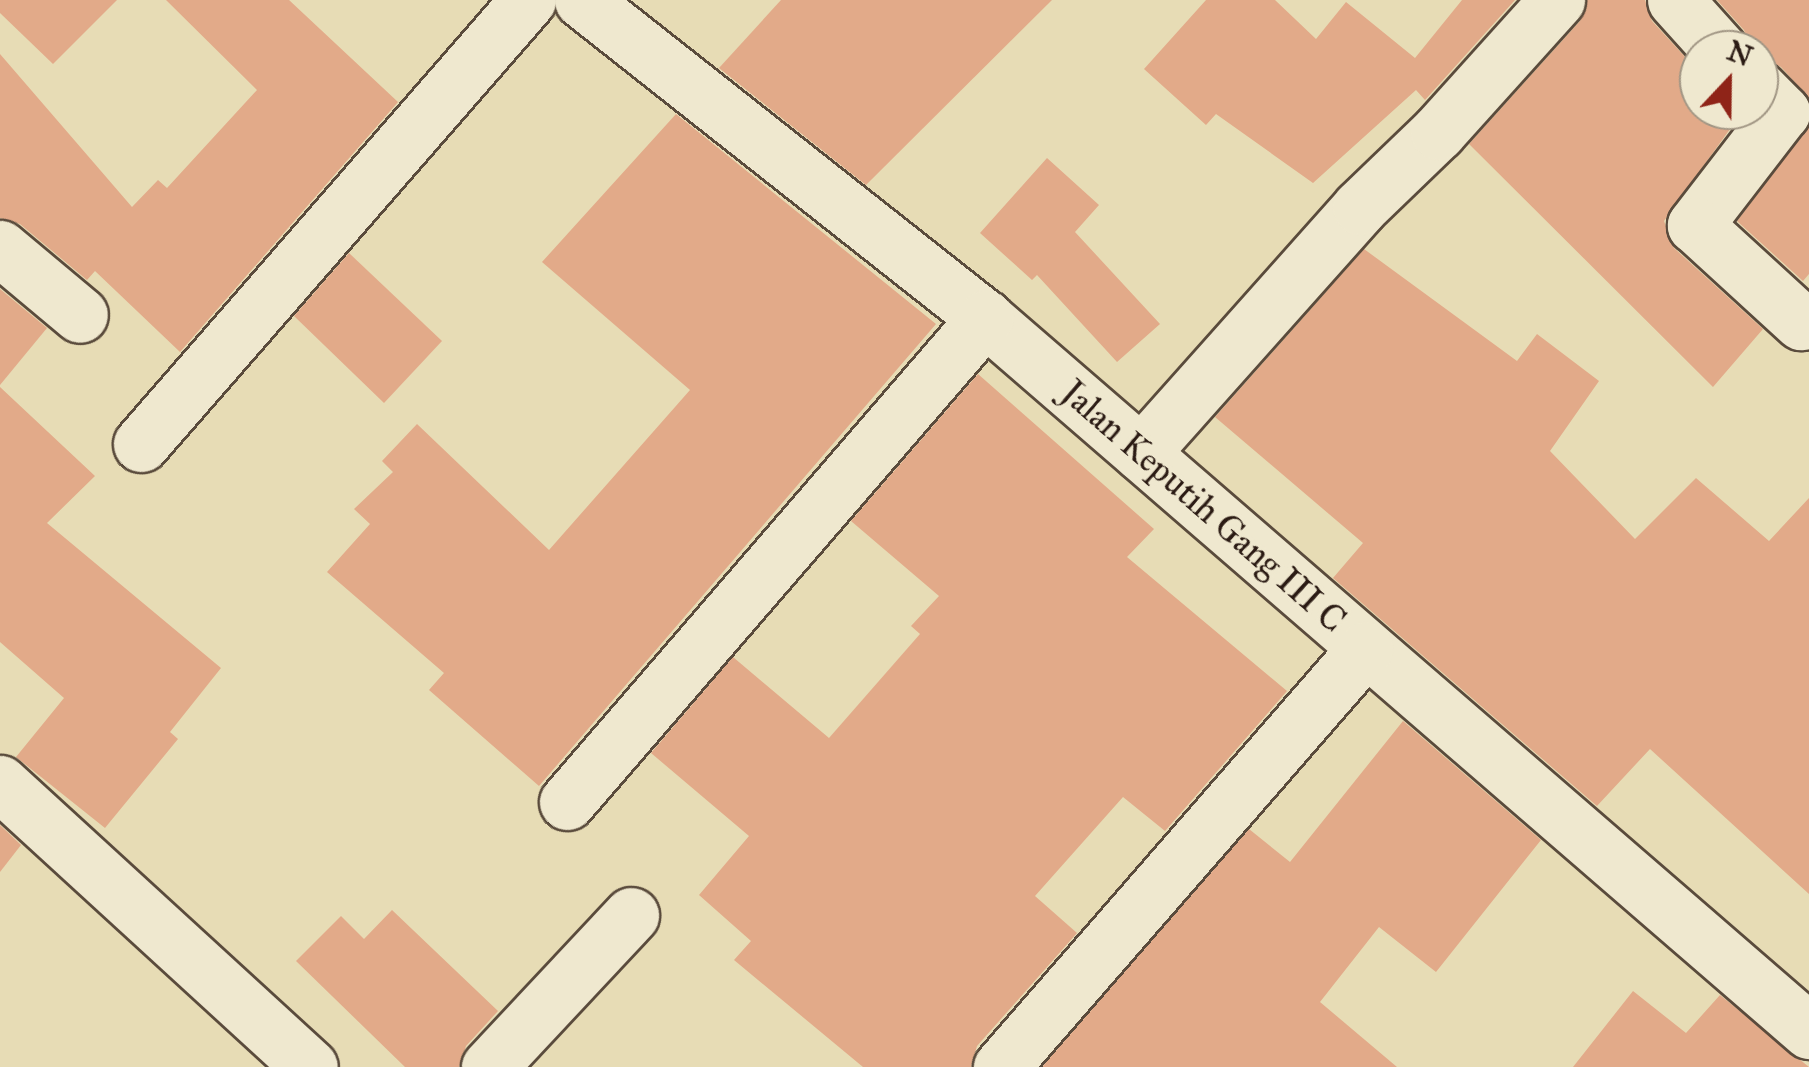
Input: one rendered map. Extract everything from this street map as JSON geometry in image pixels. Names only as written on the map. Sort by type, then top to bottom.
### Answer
[{"type":"street","points":[[141,444],[528,0]]},
{"type":"street","name":"Jalan Keputih Gang III C","points":[[582,0],[985,318],[1809,1031]]},
{"type":"street","points":[[1141,452],[1348,220],[1557,0]]},
{"type":"street","points":[[1674,0],[1702,30]]},
{"type":"street","points":[[1768,130],[1695,225],[1806,322]]},
{"type":"street","points":[[0,248],[80,315]]},
{"type":"street","points":[[567,802],[985,318]]},
{"type":"street","points":[[1000,1067],[1365,649]]},
{"type":"street","points":[[0,783],[310,1067]]},
{"type":"street","points":[[489,1067],[632,915]]},
{"type":"building","points":[[0,0],[117,0],[53,64],[0,13]]},
{"type":"building","points":[[166,0],[289,0],[398,102],[180,352],[95,271],[87,280],[20,224],[0,218],[0,54],[132,207],[158,180],[167,188],[257,90]]},
{"type":"building","points":[[781,0],[1052,0],[866,185],[719,68]]},
{"type":"building","points":[[1206,0],[1275,0],[1316,39],[1346,2],[1415,58],[1462,0],[1515,0],[1425,100],[1416,90],[1313,183],[1216,114],[1206,125],[1144,69]]},
{"type":"building","points":[[1587,0],[1645,0],[1652,21],[1679,50],[1679,130],[1729,130],[1664,221],[1674,248],[1763,329],[1713,387],[1469,144],[1580,21]]},
{"type":"building","points":[[1717,0],[1809,0],[1809,98],[1779,66],[1779,30],[1744,30]]},
{"type":"building","points":[[676,114],[936,324],[539,786],[429,690],[444,673],[327,572],[370,524],[354,509],[393,472],[382,461],[417,424],[549,550],[690,390],[542,262]]},
{"type":"building","points":[[1809,126],[1809,274],[1803,281],[1737,221]]},
{"type":"building","points":[[1047,158],[1099,205],[1075,232],[1160,324],[1117,362],[1037,275],[1032,280],[980,233]]},
{"type":"building","points":[[1364,249],[1517,361],[1537,334],[1599,381],[1550,451],[1635,539],[1696,478],[1769,541],[1809,498],[1809,894],[1650,749],[1597,806],[1333,578],[1363,543],[1215,417]]},
{"type":"building","points":[[349,253],[442,341],[384,403],[294,316]]},
{"type":"building","points":[[0,289],[47,328],[0,385]]},
{"type":"building","points":[[978,374],[1154,529],[1127,557],[1287,691],[1165,831],[1123,797],[1035,896],[1077,933],[977,1046],[971,1067],[863,1067],[734,960],[751,941],[699,895],[749,836],[651,753],[733,657],[829,738],[920,634],[911,626],[939,596],[851,521]]},
{"type":"building","points":[[0,387],[95,476],[47,523],[221,668],[170,732],[178,739],[105,828],[16,757],[64,698],[0,642]]},
{"type":"building","points":[[1403,721],[1541,840],[1436,972],[1379,927],[1320,1002],[1397,1067],[1042,1067],[1249,829],[1290,862]]},
{"type":"building","points":[[0,825],[21,845],[0,872]]},
{"type":"building","points":[[392,910],[498,1011],[466,1046],[459,1067],[405,1067],[296,961],[341,916],[364,939]]},
{"type":"building","points":[[1633,991],[1686,1033],[1720,995],[1809,1067],[1573,1067]]}]
